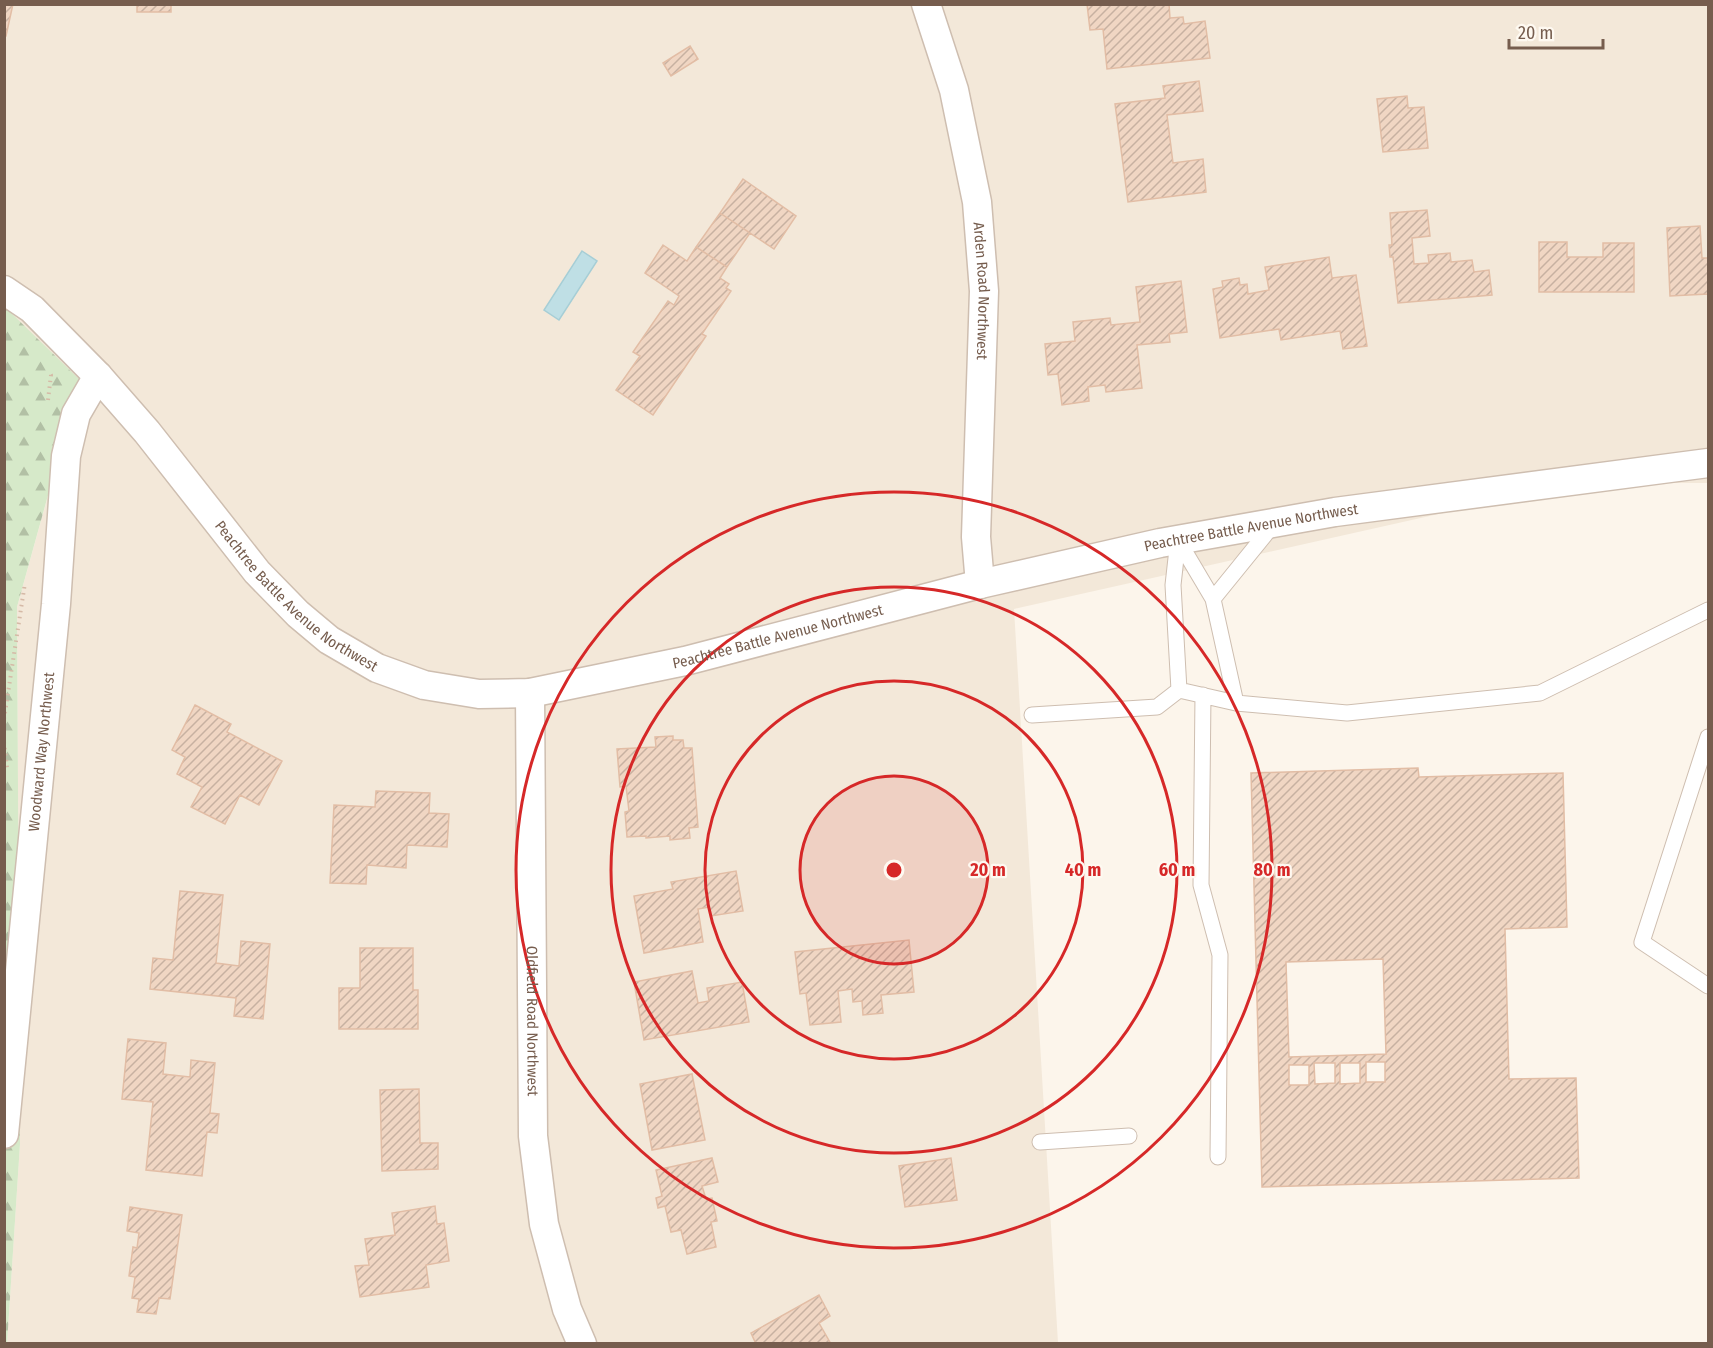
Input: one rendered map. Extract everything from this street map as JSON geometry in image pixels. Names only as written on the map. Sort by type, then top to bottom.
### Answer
[{"type":"street","name":"Arden Road Northwest","points":[[926,4],[954,90],[977,202],[984,291],[976,537],[981,584]]},
{"type":"street","name":"Peachtree Battle Avenue Northwest","points":[[4,290],[32,309],[98,376],[147,432],[257,572],[298,614],[329,640],[377,668],[424,685],[479,694],[530,693],[685,661],[981,584],[1178,540],[1335,512],[1708,463]]},
{"type":"street","name":"Woodward Way Northwest","points":[[4,1134],[56,604],[66,456],[76,414],[98,376]]},
{"type":"street","name":"Oldfield Road Northwest","points":[[530,693],[533,1136],[544,1224],[567,1309],[582,1344]]},
{"type":"lane","points":[[1213,599],[1274,523]]},
{"type":"lane","points":[[1178,540],[1213,599],[1236,703]]},
{"type":"lane","points":[[1178,540],[1173,585],[1179,690]]},
{"type":"lane","points":[[1032,715],[1157,707],[1179,690],[1236,703],[1347,713],[1540,693],[1708,610]]},
{"type":"lane","points":[[1203,695],[1201,885],[1220,954],[1218,1157]]},
{"type":"lane","points":[[1708,737],[1642,942],[1708,986]]},
{"type":"lane","points":[[1040,1142],[1129,1136]]},
{"type":"shaded area","points":[[4,5],[1708,5],[1708,483],[1577,483],[1014,609],[1058,1343],[7,1343],[20,1144],[17,607],[63,442],[5,306]]},
{"type":"green space","points":[[4,306],[80,380],[17,607],[20,1144],[7,1344],[4,1343]]},
{"type":"water","points":[[582,251],[597,261],[559,320],[544,310]]},
{"type":"building","points":[[4,4],[13,4],[6,36],[4,36]]},
{"type":"building","points":[[137,4],[171,4],[171,12],[137,12]]},
{"type":"building","points":[[1087,4],[1169,4],[1170,18],[1183,17],[1184,24],[1205,21],[1210,58],[1107,69],[1103,29],[1090,30]]},
{"type":"building","points":[[690,46],[698,59],[671,76],[663,63]]},
{"type":"building","points":[[1199,81],[1203,111],[1167,115],[1173,163],[1203,159],[1206,192],[1128,202],[1115,104],[1165,98],[1163,86]]},
{"type":"building","points":[[1407,96],[1408,108],[1424,107],[1428,148],[1383,152],[1377,99]]},
{"type":"building","points":[[743,179],[796,216],[774,249],[720,213]]},
{"type":"building","points":[[1427,210],[1430,236],[1412,238],[1414,264],[1429,263],[1428,255],[1450,253],[1451,262],[1472,260],[1474,272],[1489,270],[1492,295],[1398,303],[1393,257],[1390,257],[1389,245],[1392,245],[1390,213]]},
{"type":"building","points":[[720,213],[750,233],[727,267],[696,247]]},
{"type":"building","points":[[1700,226],[1702,258],[1708,258],[1708,294],[1670,296],[1667,228]]},
{"type":"building","points":[[1539,242],[1567,242],[1567,257],[1603,257],[1603,243],[1634,243],[1634,292],[1539,292]]},
{"type":"building","points":[[663,245],[687,261],[696,247],[727,267],[720,278],[729,284],[726,288],[731,291],[702,334],[706,336],[653,415],[616,390],[640,356],[633,352],[668,301],[674,305],[679,296],[645,273]]},
{"type":"building","points":[[1329,257],[1332,278],[1356,275],[1367,346],[1343,349],[1340,331],[1281,340],[1279,329],[1220,338],[1213,289],[1223,287],[1222,281],[1239,278],[1240,285],[1247,284],[1248,294],[1269,290],[1265,267]]},
{"type":"building","points":[[1181,281],[1187,332],[1169,334],[1170,342],[1137,345],[1142,388],[1106,392],[1105,385],[1088,387],[1089,401],[1062,405],[1058,374],[1048,375],[1045,344],[1075,341],[1073,322],[1110,318],[1111,325],[1140,322],[1136,287]]},
{"type":"building","points":[[195,705],[231,724],[227,732],[282,761],[259,805],[240,795],[225,824],[191,807],[202,787],[177,774],[185,757],[172,750]]},
{"type":"building","points":[[673,736],[673,740],[683,740],[684,748],[692,748],[698,827],[689,828],[690,838],[670,840],[670,836],[627,837],[625,812],[629,811],[626,786],[620,787],[617,749],[656,747],[655,737]]},
{"type":"building","points":[[1418,768],[1419,777],[1563,773],[1567,927],[1505,929],[1509,1079],[1576,1078],[1579,1178],[1262,1187],[1251,773]],"holes":[[[1383,959],[1386,1054],[1289,1057],[1286,962]],[[1366,1062],[1385,1062],[1385,1082],[1366,1082]],[[1314,1063],[1335,1063],[1335,1083],[1315,1084]],[[1340,1063],[1360,1063],[1360,1083],[1340,1084]],[[1289,1065],[1309,1065],[1309,1085],[1289,1085]]]},
{"type":"building","points":[[376,791],[430,793],[429,813],[449,814],[447,847],[407,845],[406,868],[367,865],[366,884],[330,883],[334,805],[375,807]]},
{"type":"building","points":[[736,871],[743,911],[711,916],[709,907],[698,909],[703,942],[644,953],[634,896],[673,889],[671,882]]},
{"type":"building","points":[[180,891],[223,895],[216,963],[239,966],[241,941],[270,944],[263,1019],[234,1016],[236,998],[150,989],[153,958],[173,960]]},
{"type":"building","points":[[909,940],[914,992],[881,995],[883,1013],[863,1015],[862,1001],[853,1002],[852,989],[838,991],[841,1022],[810,1025],[806,993],[800,994],[795,952]]},
{"type":"building","points":[[360,948],[413,948],[413,990],[418,990],[418,1029],[339,1029],[339,988],[360,988]]},
{"type":"building","points":[[692,971],[698,1003],[709,1001],[707,988],[742,982],[749,1022],[644,1040],[634,982]]},
{"type":"building","points":[[128,1039],[166,1043],[163,1074],[190,1077],[191,1060],[215,1063],[210,1113],[219,1114],[217,1133],[207,1132],[202,1176],[146,1170],[153,1102],[122,1099]]},
{"type":"building","points":[[692,1074],[705,1140],[652,1150],[640,1084]]},
{"type":"building","points":[[419,1089],[420,1143],[438,1143],[438,1169],[382,1171],[380,1090]]},
{"type":"building","points":[[712,1158],[718,1182],[702,1186],[706,1199],[712,1198],[717,1221],[711,1222],[716,1247],[687,1254],[681,1230],[671,1232],[665,1206],[658,1208],[656,1198],[662,1196],[656,1170]]},
{"type":"building","points":[[951,1158],[957,1200],[905,1207],[899,1166]]},
{"type":"building","points":[[435,1206],[437,1224],[444,1223],[449,1261],[426,1265],[429,1287],[360,1297],[355,1266],[369,1265],[365,1239],[395,1235],[392,1213]]},
{"type":"building","points":[[130,1207],[182,1215],[170,1299],[159,1298],[156,1314],[137,1312],[139,1299],[132,1298],[135,1277],[129,1276],[133,1247],[137,1248],[139,1233],[127,1231]]},
{"type":"building","points":[[819,1295],[830,1316],[819,1323],[831,1344],[756,1344],[751,1333]]}]
